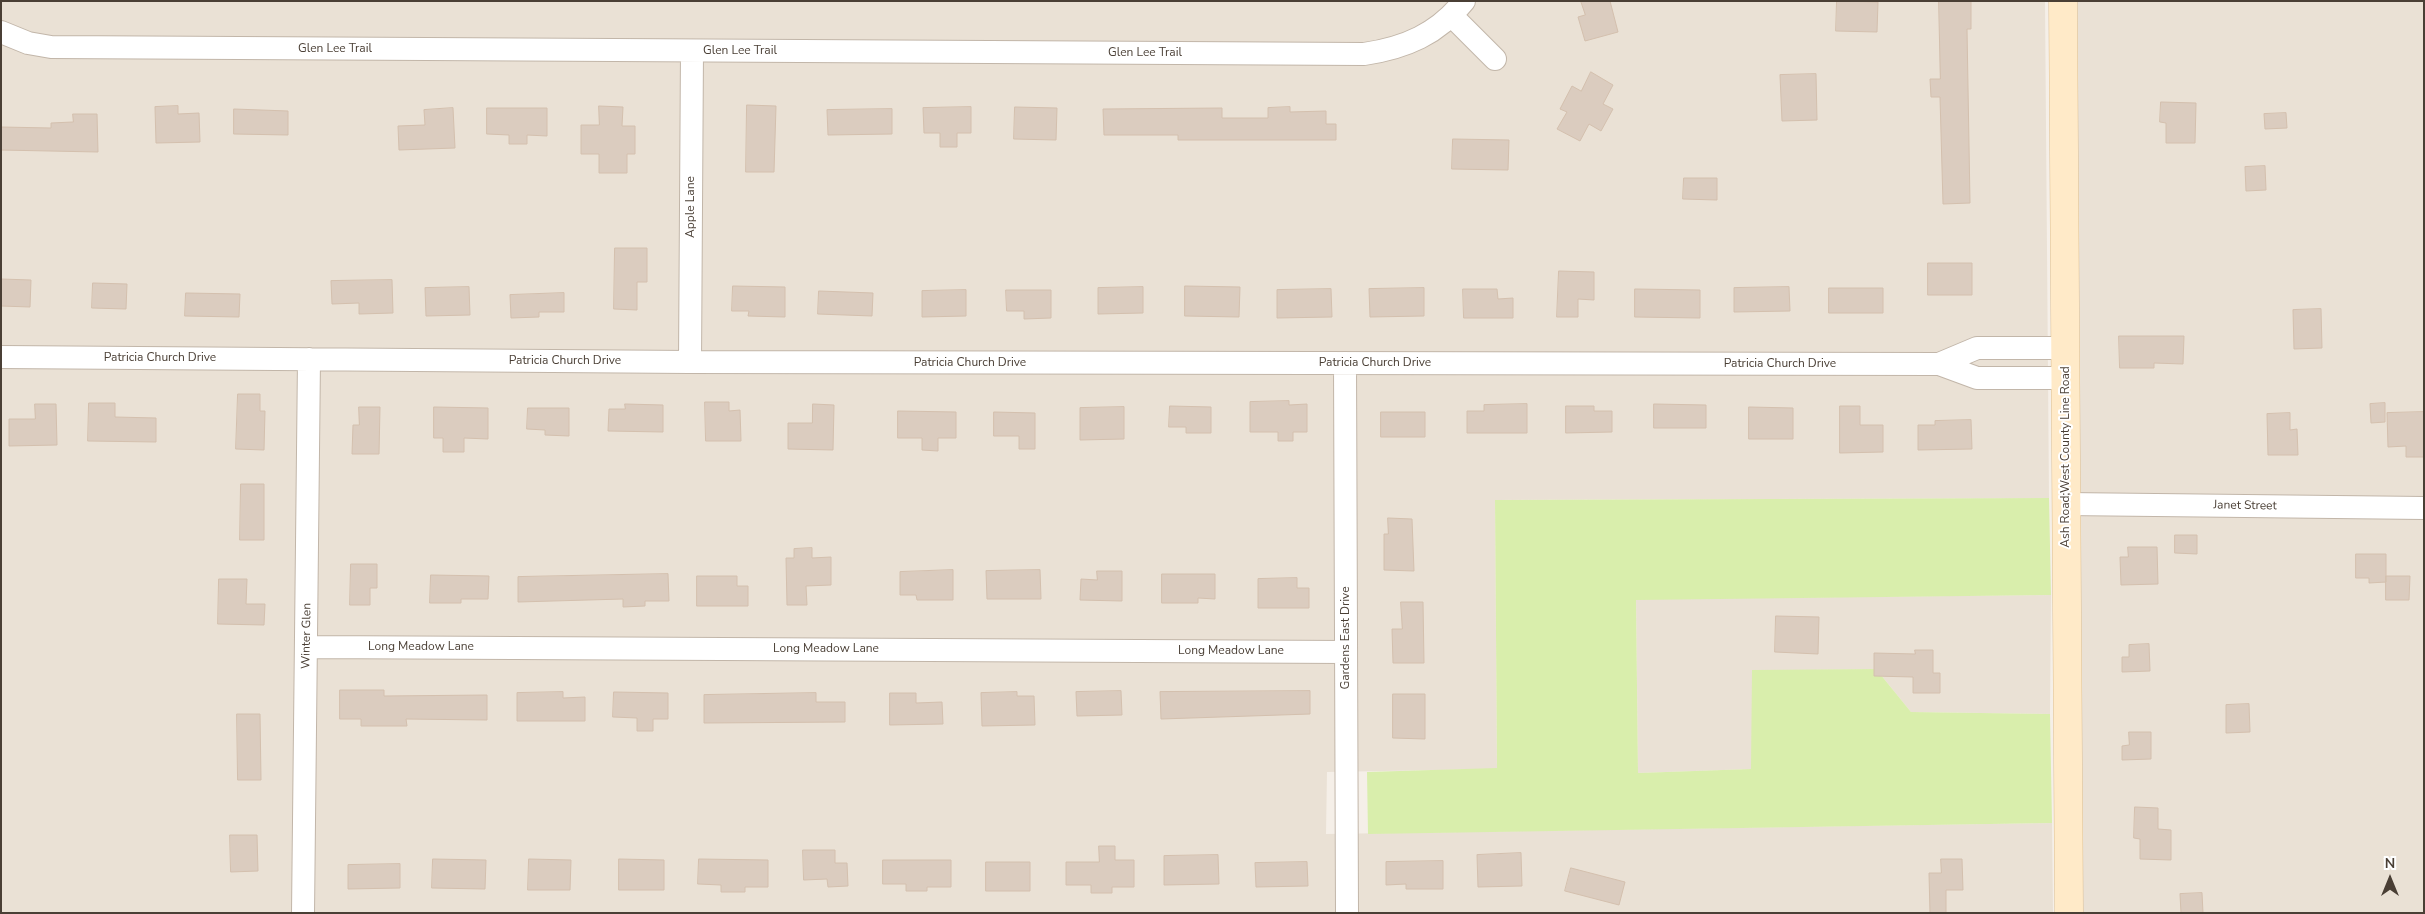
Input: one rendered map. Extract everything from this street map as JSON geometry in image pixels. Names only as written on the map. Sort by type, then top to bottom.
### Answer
[{"type":"main road","name":"Ash Road;West County Line Road","points":[[2063,1],[2069,913]]},
{"type":"street","name":"Glen Lee Trail","points":[[1,32],[28,43],[51,47],[1364,54],[1388,51],[1411,43],[1432,32],[1458,8]]},
{"type":"street","points":[[1458,8],[1495,59]]},
{"type":"street","name":"Apple Lane","points":[[690,362],[692,51]]},
{"type":"street","name":"Patricia Church Drive","points":[[1939,364],[1976,348],[2065,348]]},
{"type":"street","name":"Patricia Church Drive","points":[[1,357],[690,362],[1939,364],[1977,378],[2066,378]]},
{"type":"street","name":"Winter Glen","points":[[303,913],[309,359]]},
{"type":"street","name":"Gardens East Drive","points":[[1345,364],[1347,913]]},
{"type":"street","name":"Janet Street","points":[[2066,504],[2424,508]]},
{"type":"street","name":"Long Meadow Lane","points":[[307,647],[1346,652]]},
{"type":"shaded area","points":[[1,1],[2045,1],[2049,498],[1495,500],[1497,769],[1327,772],[1326,834],[2052,823],[2053,913],[1,913]]},
{"type":"shaded area","points":[[2073,1],[2424,1],[2424,913],[2080,913]]},
{"type":"shaded area","points":[[2051,595],[2050,714],[1911,712],[1876,669],[1752,671],[1752,769],[1638,773],[1636,599]]},
{"type":"green space","points":[[2049,498],[2051,595],[1636,600],[1638,773],[1751,769],[1752,670],[1876,669],[1911,712],[2050,714],[2052,823],[1368,834],[1367,772],[1497,768],[1495,500]]},
{"type":"building","points":[[1581,1],[1610,1],[1618,32],[1585,41],[1578,17],[1585,15]]},
{"type":"building","points":[[1837,1],[1878,2],[1877,32],[1836,31]]},
{"type":"building","points":[[1939,1],[1971,1],[1971,29],[1967,29],[1970,203],[1943,204],[1940,97],[1931,97],[1930,79],[1940,79]]},
{"type":"building","points":[[1591,72],[1613,85],[1603,104],[1613,109],[1601,131],[1589,124],[1580,141],[1557,129],[1567,112],[1560,109],[1572,86],[1581,91]]},
{"type":"building","points":[[1816,74],[1817,120],[1782,121],[1780,75]]},
{"type":"building","points":[[2161,102],[2196,103],[2195,143],[2166,143],[2166,123],[2160,122]]},
{"type":"building","points":[[747,105],[776,106],[774,172],[746,172]]},
{"type":"building","points":[[178,106],[178,114],[199,113],[200,142],[156,143],[155,107]]},
{"type":"building","points":[[599,106],[623,107],[622,126],[635,126],[635,154],[627,154],[627,173],[599,173],[599,154],[581,154],[581,125],[599,125]]},
{"type":"building","points":[[971,107],[971,133],[957,133],[957,147],[940,147],[940,133],[924,133],[923,108]]},
{"type":"building","points":[[1015,107],[1057,108],[1056,140],[1014,139]]},
{"type":"building","points":[[1290,107],[1290,112],[1326,111],[1326,124],[1336,124],[1336,140],[1178,140],[1178,135],[1104,135],[1103,109],[1222,108],[1222,118],[1268,118],[1268,108]]},
{"type":"building","points":[[453,108],[455,148],[399,150],[398,126],[425,125],[424,110]]},
{"type":"building","points":[[487,108],[547,108],[547,136],[527,135],[527,144],[509,144],[509,135],[487,134]]},
{"type":"building","points":[[234,109],[288,111],[288,135],[234,134]]},
{"type":"building","points":[[892,109],[892,134],[828,135],[827,110]]},
{"type":"building","points":[[2286,113],[2287,128],[2265,129],[2264,114]]},
{"type":"building","points":[[73,114],[97,114],[98,152],[1,150],[1,127],[51,128],[51,123],[73,122]]},
{"type":"building","points":[[1453,139],[1509,140],[1508,170],[1452,169]]},
{"type":"building","points":[[2265,166],[2266,190],[2246,191],[2245,167]]},
{"type":"building","points":[[1684,178],[1717,178],[1717,200],[1683,199]]},
{"type":"building","points":[[615,248],[647,248],[647,282],[637,282],[637,310],[614,309]]},
{"type":"building","points":[[1928,263],[1972,263],[1972,295],[1928,295]]},
{"type":"building","points":[[1559,271],[1594,272],[1594,300],[1578,299],[1578,317],[1557,317]]},
{"type":"building","points":[[1,279],[31,280],[30,307],[1,306]]},
{"type":"building","points":[[392,280],[393,313],[359,314],[359,303],[332,304],[331,281]]},
{"type":"building","points":[[93,283],[127,284],[126,309],[92,308]]},
{"type":"building","points":[[733,286],[785,287],[785,317],[748,316],[749,311],[732,311]]},
{"type":"building","points":[[1185,286],[1240,287],[1239,317],[1185,316]]},
{"type":"building","points":[[469,287],[470,315],[426,316],[425,288]]},
{"type":"building","points":[[1143,287],[1143,313],[1098,314],[1098,288]]},
{"type":"building","points":[[1789,287],[1790,311],[1734,312],[1734,288]]},
{"type":"building","points":[[1424,288],[1424,316],[1370,317],[1369,289]]},
{"type":"building","points":[[1829,288],[1883,288],[1883,313],[1829,313]]},
{"type":"building","points":[[1331,289],[1332,317],[1277,318],[1277,290]]},
{"type":"building","points":[[1463,289],[1497,289],[1498,299],[1513,298],[1513,318],[1464,318]]},
{"type":"building","points":[[1635,289],[1700,290],[1700,318],[1635,317]]},
{"type":"building","points":[[966,290],[966,316],[922,317],[922,291]]},
{"type":"building","points":[[1006,290],[1051,290],[1051,318],[1024,319],[1024,311],[1007,311]]},
{"type":"building","points":[[819,291],[873,293],[872,316],[818,314]]},
{"type":"building","points":[[186,293],[240,294],[239,317],[185,316]]},
{"type":"building","points":[[564,293],[564,312],[539,312],[539,317],[511,318],[510,295]]},
{"type":"building","points":[[2321,309],[2322,348],[2294,349],[2293,310]]},
{"type":"building","points":[[2119,336],[2184,336],[2183,364],[2154,363],[2154,368],[2120,368]]},
{"type":"building","points":[[238,394],[260,394],[260,411],[265,411],[264,450],[236,449]]},
{"type":"building","points":[[1289,401],[1289,405],[1307,404],[1307,432],[1293,432],[1293,441],[1278,441],[1278,432],[1250,432],[1250,402]]},
{"type":"building","points":[[705,402],[729,402],[729,411],[740,410],[741,441],[706,441]]},
{"type":"building","points":[[89,403],[115,403],[115,417],[156,418],[156,442],[88,441]]},
{"type":"building","points":[[2385,403],[2385,422],[2371,423],[2370,404]]},
{"type":"building","points":[[35,404],[56,404],[57,445],[9,446],[9,419],[35,419]]},
{"type":"building","points":[[625,404],[663,405],[663,432],[608,431],[609,409],[625,409]]},
{"type":"building","points":[[813,404],[834,405],[833,450],[788,449],[788,423],[812,423]]},
{"type":"building","points":[[1527,404],[1527,433],[1467,433],[1467,411],[1484,411],[1484,405]]},
{"type":"building","points":[[1654,404],[1706,405],[1706,428],[1654,428]]},
{"type":"building","points":[[1170,406],[1211,407],[1211,433],[1186,433],[1186,427],[1169,427]]},
{"type":"building","points":[[1566,406],[1594,406],[1594,411],[1612,411],[1612,432],[1566,433]]},
{"type":"building","points":[[1840,406],[1860,406],[1860,425],[1883,425],[1883,452],[1840,453]]},
{"type":"building","points":[[359,407],[380,407],[379,454],[352,454],[353,425],[359,425]]},
{"type":"building","points":[[434,407],[488,408],[488,439],[464,438],[464,452],[443,452],[443,438],[434,438]]},
{"type":"building","points":[[1124,407],[1124,439],[1080,440],[1080,408]]},
{"type":"building","points":[[1749,407],[1793,408],[1793,439],[1749,439]]},
{"type":"building","points":[[528,408],[569,408],[569,436],[545,435],[545,430],[527,429]]},
{"type":"building","points":[[898,411],[956,412],[956,438],[938,438],[938,451],[922,450],[922,438],[898,438]]},
{"type":"building","points":[[994,412],[1035,413],[1035,449],[1019,449],[1019,436],[994,436]]},
{"type":"building","points":[[1381,412],[1425,412],[1425,437],[1381,437]]},
{"type":"building","points":[[2424,412],[2424,457],[2406,457],[2406,446],[2388,447],[2387,413]]},
{"type":"building","points":[[2290,413],[2290,430],[2297,429],[2298,455],[2268,455],[2267,414]]},
{"type":"building","points":[[1971,420],[1972,449],[1918,450],[1918,425],[1935,425],[1935,421]]},
{"type":"building","points":[[241,484],[264,484],[264,540],[240,540]]},
{"type":"building","points":[[1388,518],[1412,519],[1414,571],[1384,570],[1384,534],[1388,534]]},
{"type":"building","points":[[2175,535],[2197,535],[2197,554],[2175,553]]},
{"type":"building","points":[[2128,547],[2157,547],[2158,584],[2121,585],[2120,557],[2128,557]]},
{"type":"building","points":[[812,548],[812,558],[831,557],[831,585],[806,586],[807,605],[787,605],[786,558],[794,558],[794,549]]},
{"type":"building","points":[[2356,554],[2386,554],[2386,582],[2369,583],[2369,578],[2356,578]]},
{"type":"building","points":[[351,564],[377,564],[377,588],[370,588],[370,605],[350,605]]},
{"type":"building","points":[[953,570],[953,600],[917,600],[916,595],[900,595],[900,572]]},
{"type":"building","points":[[1040,570],[1041,599],[987,599],[986,571]]},
{"type":"building","points":[[1097,571],[1122,571],[1122,601],[1080,600],[1081,579],[1097,580]]},
{"type":"building","points":[[668,574],[669,601],[645,601],[645,606],[623,607],[623,599],[518,602],[518,577]]},
{"type":"building","points":[[1162,574],[1215,574],[1215,599],[1198,598],[1198,603],[1162,603]]},
{"type":"building","points":[[431,575],[489,576],[488,599],[461,599],[461,603],[430,603]]},
{"type":"building","points":[[697,576],[737,576],[737,586],[748,586],[748,606],[697,606]]},
{"type":"building","points":[[2386,576],[2410,576],[2409,600],[2386,600]]},
{"type":"building","points":[[1297,578],[1297,588],[1309,588],[1309,608],[1258,608],[1258,579]]},
{"type":"building","points":[[219,579],[247,579],[246,604],[265,604],[264,625],[218,624]]},
{"type":"building","points":[[1401,602],[1423,602],[1424,663],[1393,663],[1392,629],[1402,629]]},
{"type":"building","points":[[1776,616],[1819,617],[1818,654],[1775,652]]},
{"type":"building","points":[[2149,644],[2150,671],[2122,672],[2122,657],[2129,657],[2129,645]]},
{"type":"building","points":[[1915,650],[1933,650],[1933,673],[1940,673],[1940,693],[1913,693],[1913,677],[1874,676],[1874,653],[1915,654]]},
{"type":"building","points":[[340,690],[384,690],[384,696],[487,695],[487,720],[406,719],[407,726],[361,726],[361,719],[340,719]]},
{"type":"building","points":[[1121,691],[1122,715],[1077,716],[1076,692]]},
{"type":"building","points":[[1310,691],[1310,714],[1161,719],[1160,692]]},
{"type":"building","points":[[563,692],[563,698],[585,697],[585,721],[517,721],[517,693]]},
{"type":"building","points":[[614,692],[668,693],[668,719],[653,719],[653,731],[637,731],[637,718],[613,717]]},
{"type":"building","points":[[1017,692],[1017,696],[1034,696],[1035,725],[982,726],[981,693]]},
{"type":"building","points":[[816,693],[816,702],[845,702],[845,722],[704,723],[704,695]]},
{"type":"building","points":[[890,693],[916,693],[916,703],[942,702],[943,724],[890,725]]},
{"type":"building","points":[[1393,694],[1425,694],[1425,739],[1393,738]]},
{"type":"building","points":[[2249,704],[2250,732],[2226,733],[2226,705]]},
{"type":"building","points":[[237,714],[260,714],[261,780],[238,780]]},
{"type":"building","points":[[2129,732],[2151,732],[2151,759],[2122,760],[2122,746],[2129,745]]},
{"type":"building","points":[[2135,807],[2158,808],[2158,829],[2171,830],[2171,860],[2140,859],[2140,839],[2134,838]]},
{"type":"building","points":[[230,835],[257,835],[258,871],[231,872]]},
{"type":"building","points":[[1099,846],[1115,846],[1115,860],[1134,860],[1134,887],[1112,887],[1112,893],[1091,893],[1091,885],[1066,885],[1066,862],[1099,862]]},
{"type":"building","points":[[803,850],[835,850],[835,863],[847,863],[848,886],[828,887],[827,879],[804,880]]},
{"type":"building","points":[[1521,853],[1522,886],[1478,887],[1477,855]]},
{"type":"building","points":[[1218,855],[1219,884],[1164,885],[1164,856]]},
{"type":"building","points":[[433,859],[486,860],[485,889],[432,888]]},
{"type":"building","points":[[529,859],[571,860],[570,890],[528,890]]},
{"type":"building","points":[[619,859],[664,860],[664,890],[619,890]]},
{"type":"building","points":[[699,859],[768,860],[768,887],[745,887],[745,892],[721,892],[721,885],[698,884]]},
{"type":"building","points":[[1941,859],[1962,859],[1963,890],[1946,890],[1946,913],[1930,913],[1929,873],[1941,873]]},
{"type":"building","points":[[883,860],[951,860],[951,887],[927,887],[927,891],[906,891],[906,884],[883,884]]},
{"type":"building","points":[[1443,861],[1443,889],[1406,889],[1406,884],[1386,885],[1386,862]]},
{"type":"building","points":[[986,862],[1030,862],[1030,891],[986,891]]},
{"type":"building","points":[[1307,862],[1308,886],[1256,887],[1255,863]]},
{"type":"building","points":[[400,864],[400,888],[348,889],[348,865]]},
{"type":"building","points":[[1571,868],[1625,882],[1619,905],[1565,891]]},
{"type":"building","points":[[2202,893],[2203,913],[2181,913],[2180,894]]}]
